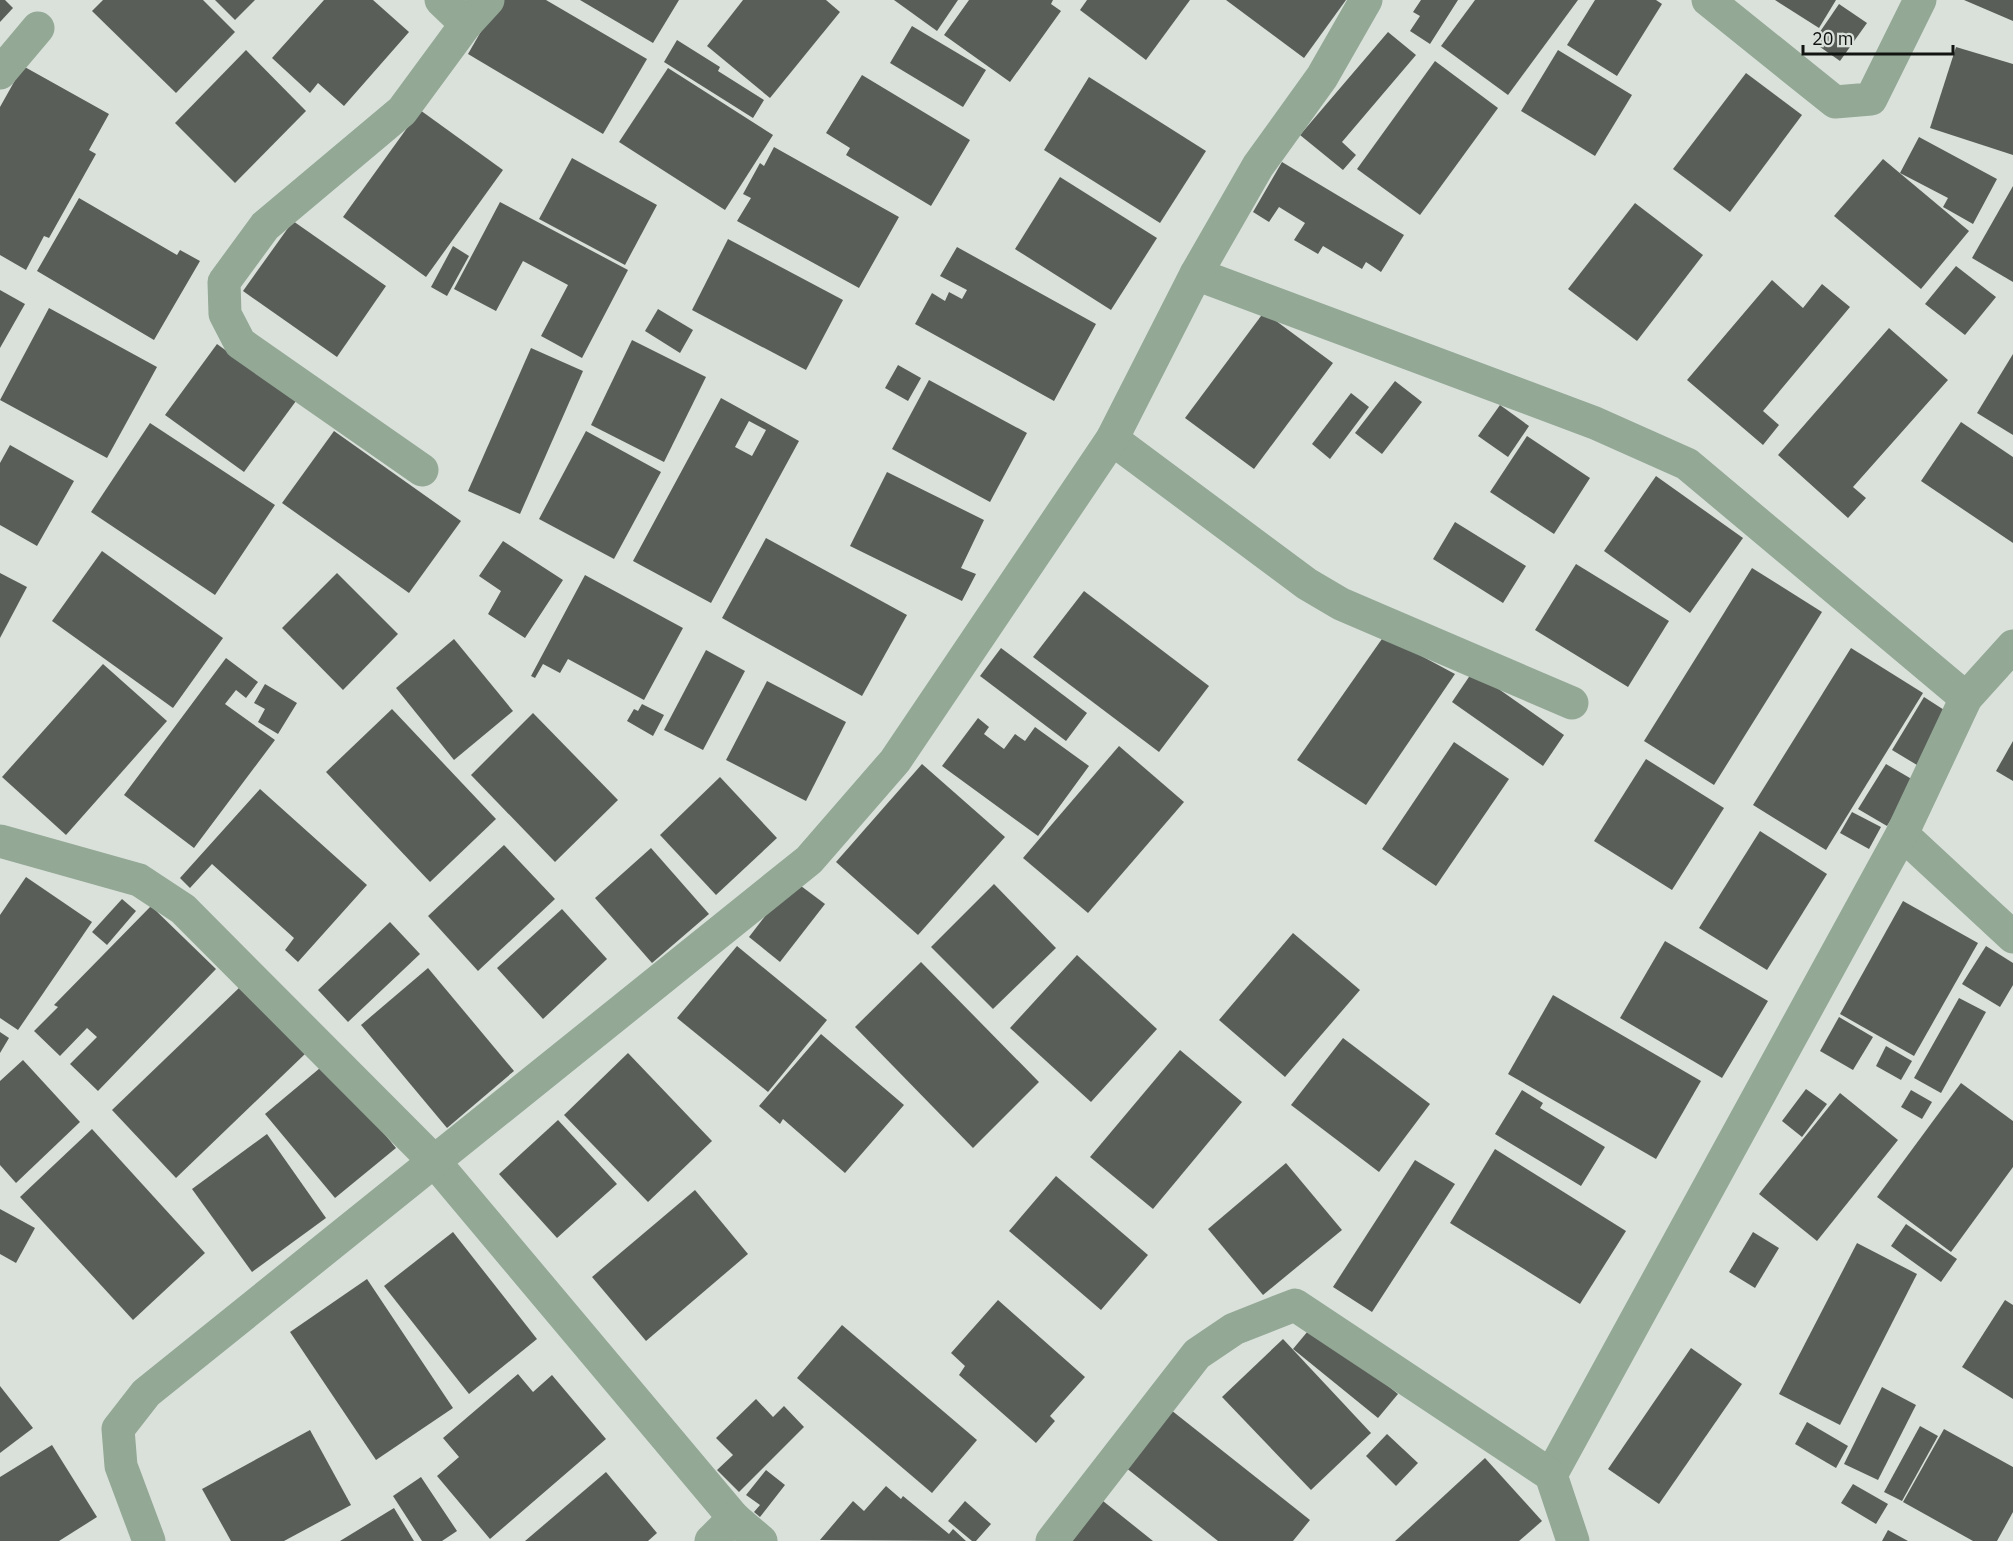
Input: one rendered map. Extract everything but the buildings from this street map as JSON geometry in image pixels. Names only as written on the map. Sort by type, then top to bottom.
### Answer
[{"type":"street","points":[[441,0],[466,24]]},
{"type":"street","points":[[422,470],[240,343],[225,314],[224,282],[265,226],[402,111],[466,24],[488,0]]},
{"type":"street","points":[[149,1541],[121,1466],[118,1429],[146,1393],[809,860],[895,761],[1112,439],[1196,274],[1258,166],[1322,77],[1366,0]]},
{"type":"street","points":[[1708,0],[1835,102],[1871,99],[1920,0]]},
{"type":"street","points":[[0,73],[38,28]]},
{"type":"street","points":[[1196,274],[1595,423],[1687,464],[1966,698]]},
{"type":"street","points":[[1112,439],[1307,584],[1341,604],[1572,703]]},
{"type":"street","points":[[1551,1475],[1902,834],[1966,698],[2013,646]]},
{"type":"street","points":[[1902,834],[2013,937]]},
{"type":"street","points":[[0,841],[139,880],[183,909],[434,1161],[734,1518],[761,1541]]},
{"type":"street","points":[[1052,1541],[1197,1354],[1234,1329],[1295,1305],[1551,1475],[1573,1541]]},
{"type":"street","points":[[711,1541],[734,1518]]}]
